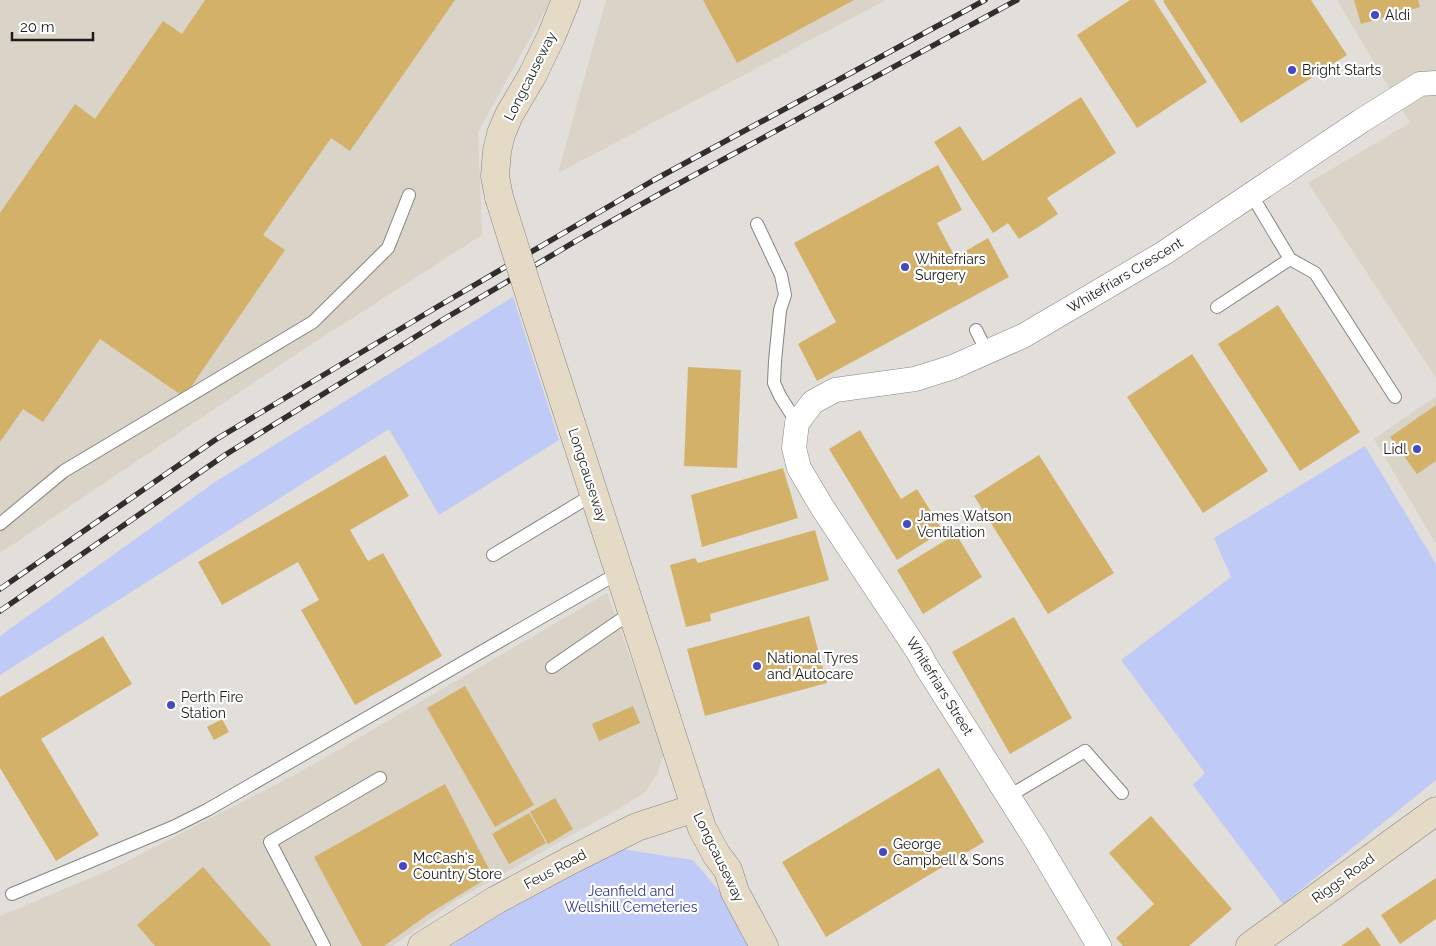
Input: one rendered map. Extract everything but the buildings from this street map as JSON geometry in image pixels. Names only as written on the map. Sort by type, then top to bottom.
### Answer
[{"type":"street","name":"Longcauseway","points":[[566,0],[551,37],[532,76],[509,115],[501,134],[495,176],[499,197],[702,828],[716,854],[728,870],[735,892],[764,946]]},
{"type":"street","name":"Whitefriars Crescent","points":[[797,424],[813,402],[835,390],[914,379],[953,367],[1023,336],[1164,253],[1361,121],[1420,84],[1436,83]]},
{"type":"street","name":"Whitefriars Street","points":[[797,424],[794,448],[799,468],[822,507],[919,653],[1009,796],[1099,946]]},
{"type":"street","name":"Feus Road","points":[[422,946],[496,900],[568,861],[637,827],[695,808]]},
{"type":"street","name":"Riggs Road","points":[[1250,946],[1436,811]]},
{"type":"lane","points":[[1251,194],[1290,259],[1316,273],[1395,397]]},
{"type":"lane","points":[[0,524],[64,471],[313,322],[388,248],[409,196]]},
{"type":"lane","points":[[757,224],[781,275],[785,295],[780,310],[774,383],[797,424]]},
{"type":"lane","points":[[1217,307],[1290,259]]},
{"type":"lane","points":[[976,330],[987,352]]},
{"type":"lane","points":[[493,554],[594,494]]},
{"type":"lane","points":[[12,894],[173,828],[207,810],[620,572]]},
{"type":"lane","points":[[552,667],[632,612]]},
{"type":"lane","points":[[1009,796],[1085,751],[1122,793]]},
{"type":"lane","points":[[324,946],[270,842],[380,778]]},
{"type":"shaded area","points":[[0,0],[551,0],[478,132],[482,235],[298,353],[0,553]]},
{"type":"shaded area","points":[[606,0],[886,0],[558,173]]},
{"type":"shaded area","points":[[1337,0],[1436,0],[1436,378],[1308,183],[1410,123]]},
{"type":"shaded area","points":[[1436,396],[1436,544],[1374,439]]},
{"type":"shaded area","points":[[607,593],[664,752],[658,773],[646,791],[627,804],[455,901],[393,946],[0,946],[0,916],[114,868],[302,771]]},
{"type":"green space","points":[[513,297],[559,440],[439,515],[389,429],[0,675],[0,636],[215,482]]},
{"type":"green space","points":[[1365,446],[1436,564],[1436,780],[1283,904],[1193,785],[1205,773],[1121,660],[1231,577],[1214,538]]},
{"type":"green space","name":"Jeanfield and Wellshill Cemeteries","points":[[622,849],[693,860],[726,899],[751,946],[452,946],[479,924]]},
{"type":"railway","points":[[0,589],[215,440],[437,307],[654,180],[985,0]]},
{"type":"railway","points":[[0,611],[225,455],[444,319],[665,191],[1017,0]]},
{"type":"place","name":"Aldi","points":[[1375,15]]},
{"type":"place","name":"Bright Starts","points":[[1292,70]]},
{"type":"place","name":"Whitefriars Surgery","points":[[905,267]]},
{"type":"place","name":"Lidl","points":[[1417,449]]},
{"type":"place","name":"James Watson Ventilation","points":[[907,524]]},
{"type":"place","name":"National Tyres and Autocare","points":[[757,666]]},
{"type":"place","name":"Perth Fire Station","points":[[171,705]]},
{"type":"place","name":"George Campbell & Sons","points":[[883,852]]},
{"type":"place","name":"McCash's Country Store","points":[[403,866]]}]
